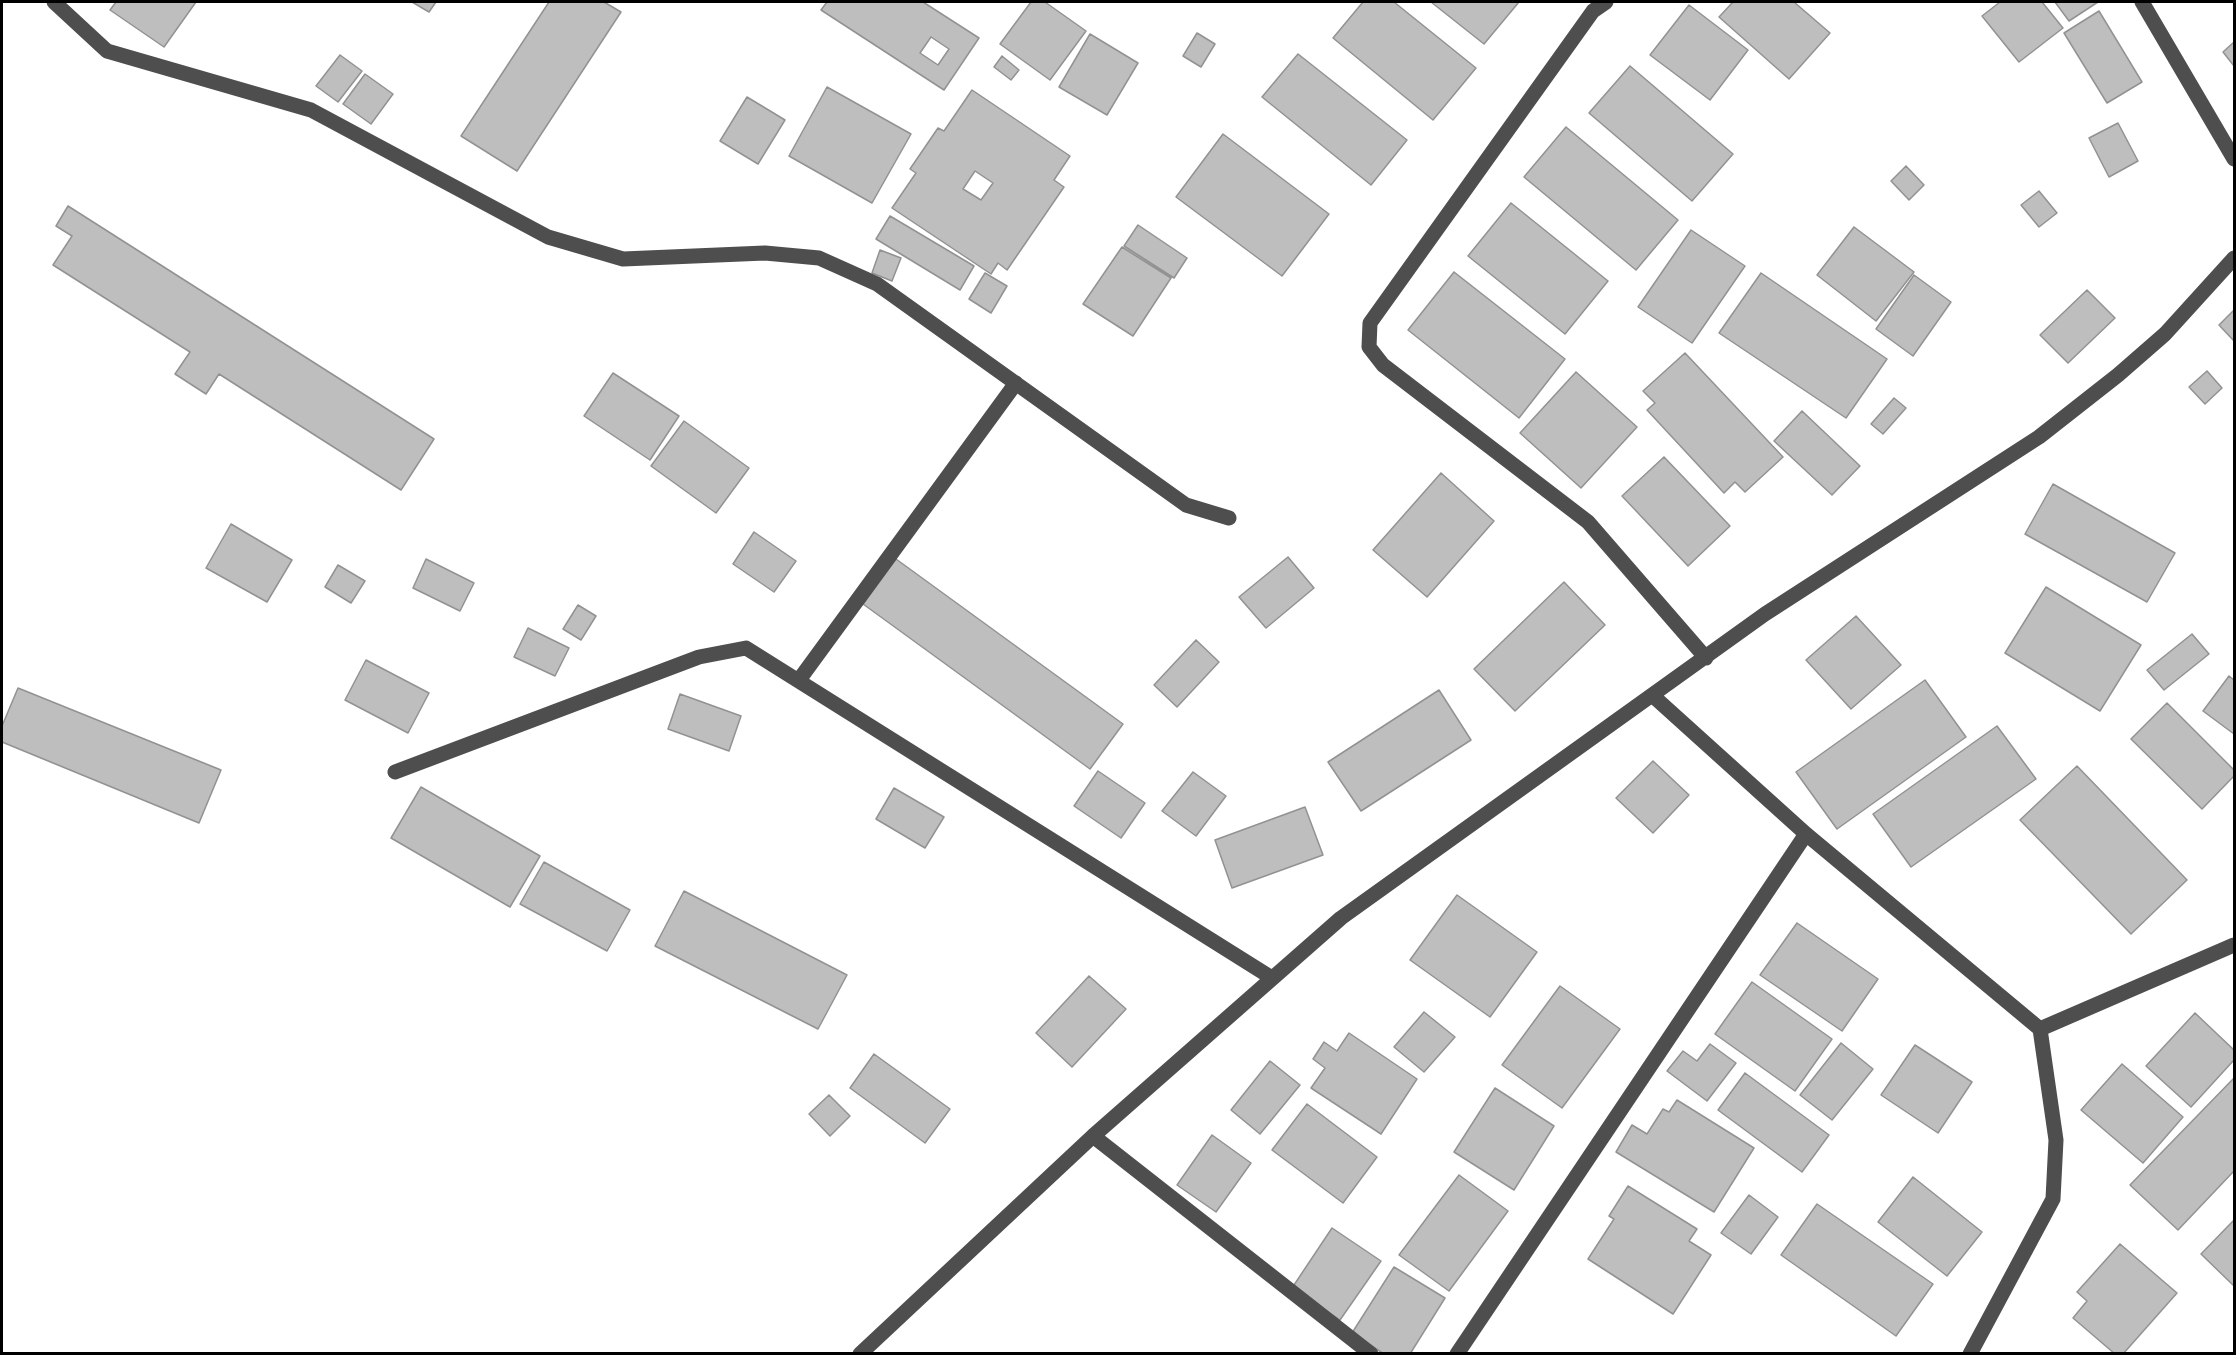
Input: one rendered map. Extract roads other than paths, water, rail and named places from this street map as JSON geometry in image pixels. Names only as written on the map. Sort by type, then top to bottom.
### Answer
[{"type":"street","points":[[54,2],[107,51],[311,110],[548,237],[623,259],[765,253],[819,258],[877,284],[1186,505],[1229,518]]},
{"type":"street","points":[[1606,2],[1589,6],[1370,323],[1369,347],[1383,364],[1588,522],[1706,658]]},
{"type":"street","points":[[2142,2],[2235,159]]},
{"type":"street","points":[[860,1353],[1093,1136],[1341,918],[1765,614],[2039,437],[2118,375],[2165,334],[2235,258]]},
{"type":"street","points":[[799,680],[1016,383]]},
{"type":"street","points":[[395,772],[699,657],[746,648],[1272,978]]},
{"type":"street","points":[[1652,695],[1806,834],[2040,1029],[2056,1140],[2054,1199],[1970,1353]]},
{"type":"street","points":[[1457,1353],[1806,834]]},
{"type":"street","points":[[2040,1029],[2234,946]]},
{"type":"street","points":[[1093,1136],[1371,1353]]}]
